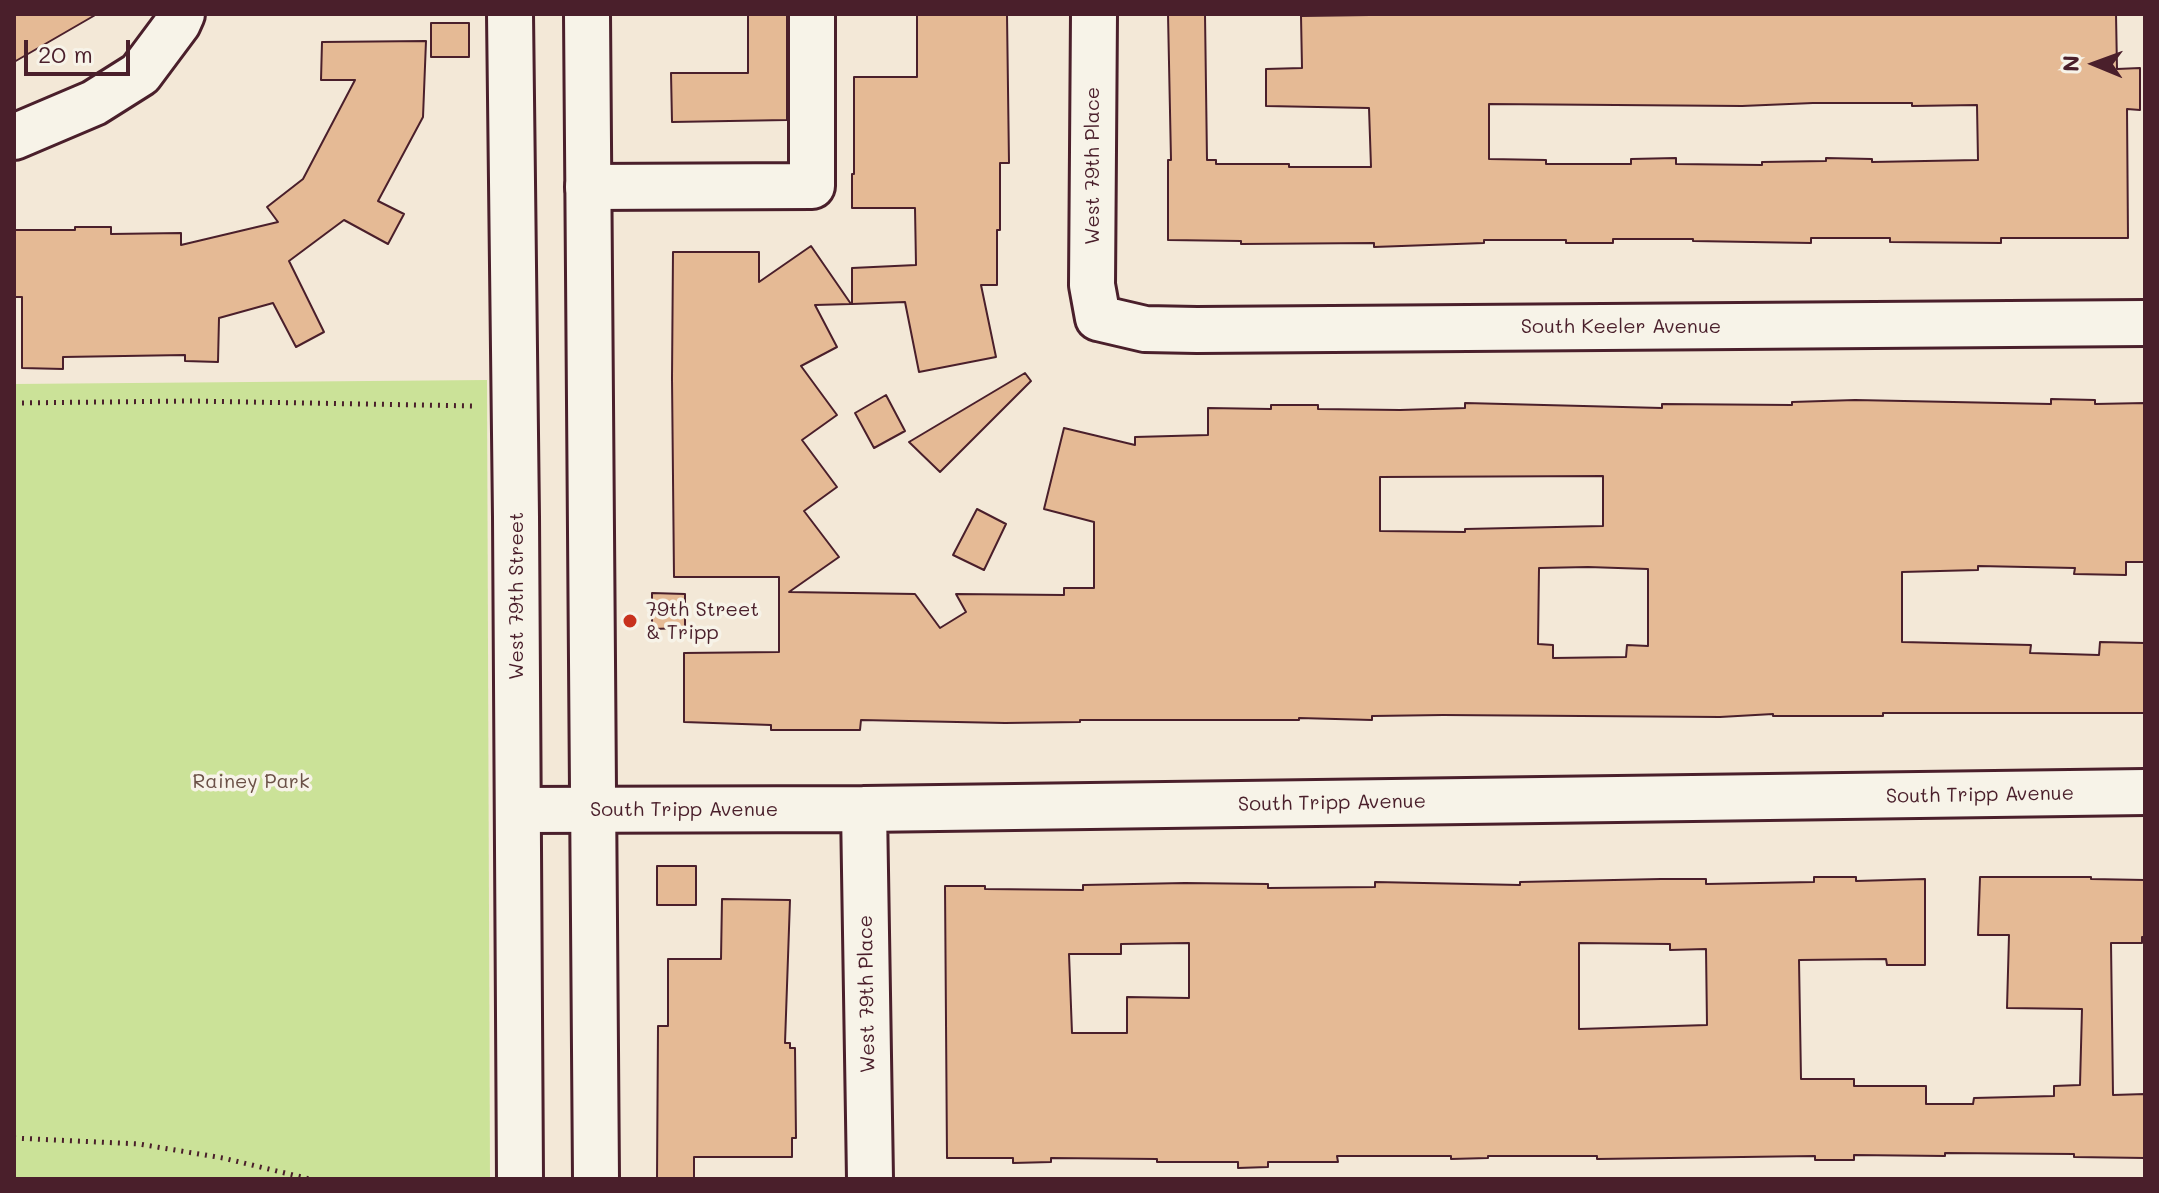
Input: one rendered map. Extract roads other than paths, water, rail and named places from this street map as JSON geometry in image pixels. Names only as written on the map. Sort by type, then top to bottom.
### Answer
[{"type":"street","points":[[14,137],[94,103],[140,74],[182,14]]},
{"type":"street","name":"West 79th Street","points":[[510,14],[520,1179]]},
{"type":"street","points":[[587,14],[596,1179]]},
{"type":"street","points":[[588,187],[812,186],[812,14]]},
{"type":"street","name":"West 79th Place","points":[[1090,330],[1094,14]]},
{"type":"street","name":"South Keeler Avenue","points":[[1090,330],[2145,323]]},
{"type":"street","name":"South Tripp Avenue","points":[[518,810],[864,809],[2145,792]]},
{"type":"street","name":"West 79th Place","points":[[864,809],[870,1179]]},
{"type":"place","name":"79th Street & Tripp","points":[[630,621]]},
{"type":"park label","name":"Rainey Park","points":[[251,782]]}]
